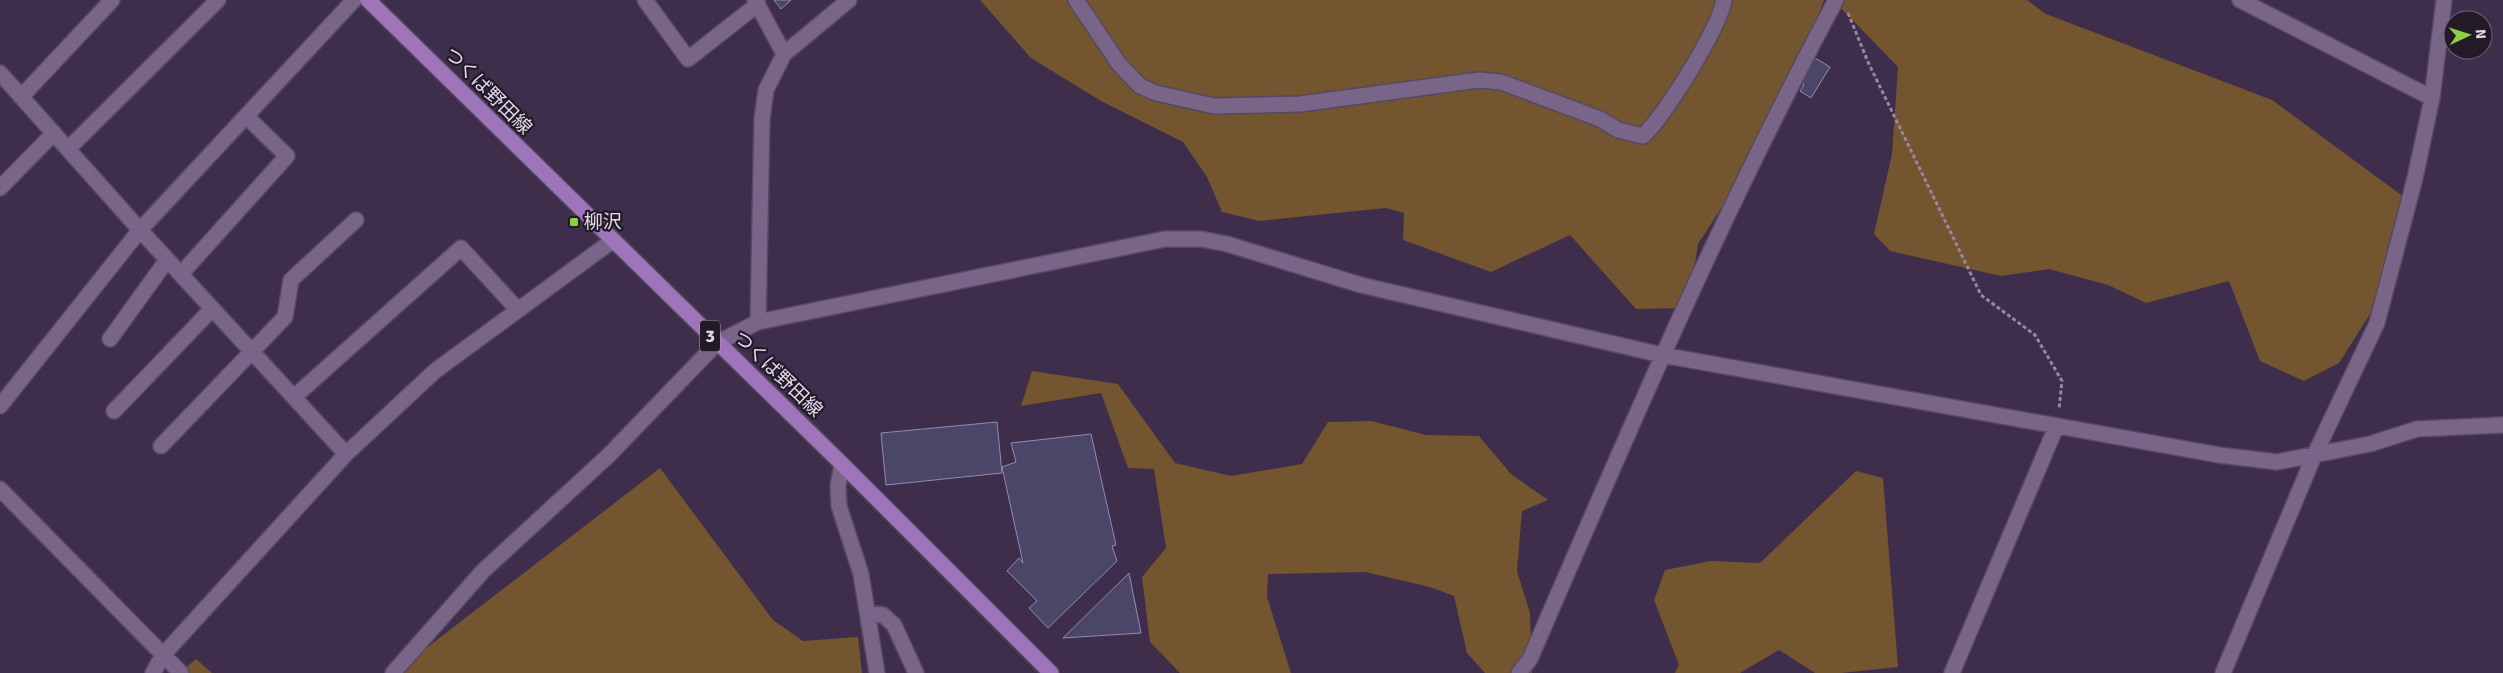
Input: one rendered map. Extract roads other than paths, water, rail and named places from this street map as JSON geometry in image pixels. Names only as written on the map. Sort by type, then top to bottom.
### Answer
[{"type":"main road","name":"つくば野田線","points":[[368,0],[612,241],[842,464],[1051,673]]},
{"type":"street","points":[[21,97],[112,0]]},
{"type":"street","points":[[68,148],[218,0]]},
{"type":"street","points":[[0,406],[140,230],[354,0]]},
{"type":"street","points":[[645,0],[688,59],[756,2],[784,54]]},
{"type":"street","points":[[758,322],[762,119],[766,90],[784,54],[849,0]]},
{"type":"street","points":[[1076,0],[1128,76],[1148,89],[1177,98],[1214,106],[1300,104],[1479,80],[1501,82],[1600,119],[1618,130],[1642,136],[1656,123],[1701,50],[1722,11],[1724,0]]},
{"type":"street","points":[[2240,0],[2432,98]]},
{"type":"street","points":[[2223,673],[2314,456],[2377,323],[2414,178],[2432,98],[2444,0]]},
{"type":"street","points":[[1519,673],[1530,659],[1662,355],[1777,112],[1841,4]]},
{"type":"street","points":[[0,73],[167,260],[346,454]]},
{"type":"street","points":[[181,274],[287,156],[246,116]]},
{"type":"street","points":[[0,188],[54,133]]},
{"type":"street","points":[[161,446],[285,317],[291,280],[356,220]]},
{"type":"street","points":[[393,673],[483,571],[609,455],[717,343],[758,322],[1165,239],[1201,239],[1242,248],[1361,285],[1662,355],[2219,455],[2277,462],[2370,444],[2417,429],[2503,424]]},
{"type":"street","points":[[153,673],[163,655],[346,454],[435,371],[612,241]]},
{"type":"street","points":[[294,397],[461,248],[518,310]]},
{"type":"street","points":[[110,339],[167,260]]},
{"type":"street","points":[[114,411],[212,309]]},
{"type":"street","points":[[1952,673],[2056,427]]},
{"type":"street","points":[[842,464],[838,486],[839,506],[861,574],[869,613],[877,673]]},
{"type":"street","points":[[0,489],[182,673]]},
{"type":"street","points":[[869,613],[883,615],[894,625],[916,673]]},
{"type":"place","name":"柳沢","points":[[574,222]]}]
